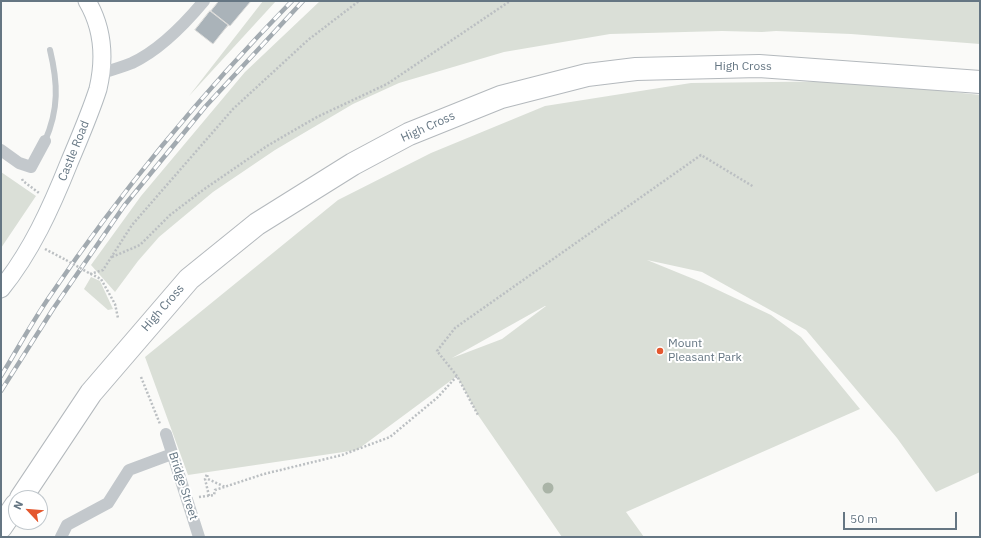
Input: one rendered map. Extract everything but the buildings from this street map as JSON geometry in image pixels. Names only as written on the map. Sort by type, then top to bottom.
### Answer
[{"type":"highway","name":"High Cross","points":[[26,490],[91,393],[189,279],[257,224],[353,164],[409,134],[501,97],[587,74],[636,68],[759,66],[980,82]]},
{"type":"highway","points":[[1,527],[8,517]]},
{"type":"street","name":"Castle Road","points":[[1,289],[12,275],[34,240],[52,203],[93,105],[102,73],[101,40],[97,22],[87,1]]},
{"type":"street","points":[[102,73],[131,64],[149,53],[192,16],[204,1]]},
{"type":"street","points":[[1,150],[19,163],[31,167],[45,141]]},
{"type":"street","name":"Bridge Street","points":[[166,434],[199,537]]},
{"type":"street","points":[[61,537],[66,525],[108,503],[129,470],[172,454]]},
{"type":"lane","points":[[45,141],[53,122],[56,104],[56,86],[50,50]]},
{"type":"path","points":[[88,273],[103,270],[132,225],[233,109],[308,40],[359,1]]},
{"type":"path","points":[[112,257],[140,245],[170,215],[267,146],[317,117],[387,84],[510,1]]},
{"type":"path","points":[[478,415],[457,376],[437,351],[455,328],[701,155],[754,187]]},
{"type":"path","points":[[34,240],[36,244],[101,279],[115,304],[118,318]]},
{"type":"path","points":[[187,499],[214,495],[215,490],[264,474],[342,455],[390,437],[438,397],[457,376]]},
{"type":"path","points":[[141,377],[154,414],[166,434]]},
{"type":"path","points":[[209,496],[205,479],[207,474],[208,480],[226,487]]},
{"type":"shaded area","points":[[263,1],[276,1],[189,96]]},
{"type":"shaded area","points":[[320,1],[980,1],[980,44],[851,34],[776,31],[722,31],[610,34],[504,52],[399,83],[353,104],[275,150],[213,192],[159,237],[138,261],[115,292],[91,265],[141,196],[245,72]]},
{"type":"shaded area","points":[[855,81],[980,95],[980,472],[936,492],[897,438],[806,330],[702,272],[647,260],[701,282],[771,315],[801,337],[860,409],[626,512],[644,537],[562,537],[478,415],[457,376],[357,450],[188,475],[145,357],[338,200],[431,153],[545,106],[691,83]],"holes":[[[546,306],[502,339],[452,358]]]},
{"type":"shaded area","points":[[1,172],[36,196],[1,248]]},
{"type":"shaded area","points":[[91,277],[100,281],[113,309],[108,310],[84,289]]},
{"type":"railway","points":[[1,376],[50,296],[105,218],[164,143],[195,107],[259,35],[292,1]]},
{"type":"railway","points":[[1,391],[53,309],[124,206],[205,107],[303,1]]},
{"type":"place","name":"Mount Pleasant Park","points":[[660,351]]}]
